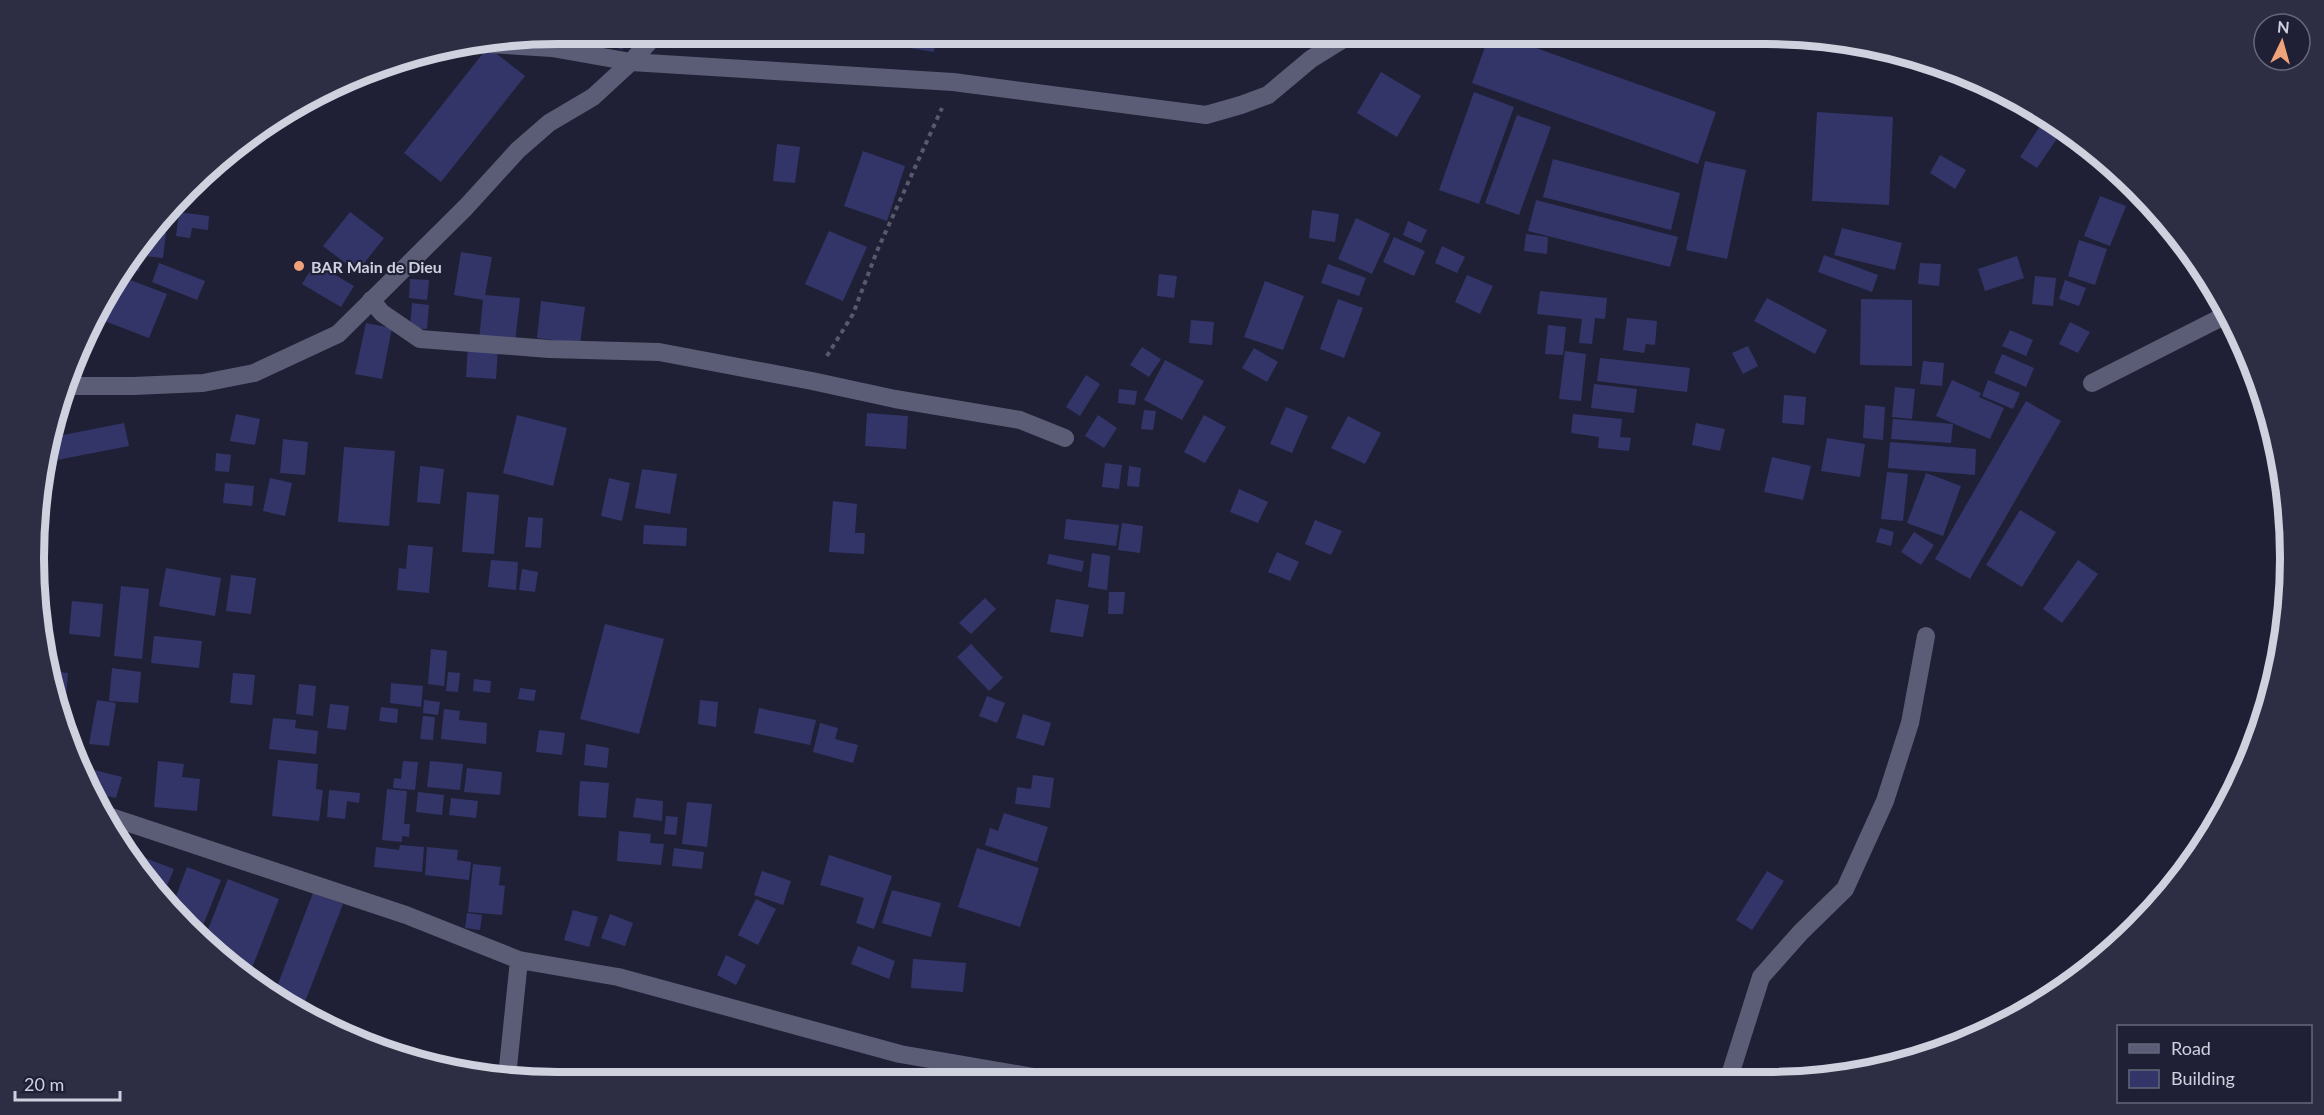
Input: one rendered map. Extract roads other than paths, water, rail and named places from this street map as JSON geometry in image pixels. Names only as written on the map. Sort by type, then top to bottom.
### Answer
[{"type":"street","points":[[73,386],[133,387],[203,383],[254,373],[338,334],[466,207],[518,150],[549,123],[593,97],[647,44]]},
{"type":"street","points":[[516,46],[552,48],[631,62],[953,82],[1206,115],[1268,94],[1311,59],[1335,44]]},
{"type":"street","points":[[371,300],[382,313],[420,339],[549,349],[659,352],[895,399],[1020,420],[1065,438]]},
{"type":"street","points":[[2092,383],[2221,318]]},
{"type":"street","points":[[1731,1072],[1761,977],[1845,889],[1885,801],[1910,723],[1926,636]]},
{"type":"street","points":[[115,818],[406,915],[519,960],[618,977],[900,1054],[1004,1072]]},
{"type":"street","points":[[508,1069],[519,960]]},
{"type":"place","name":"BAR Main de Dieu","points":[[299,266]]}]
